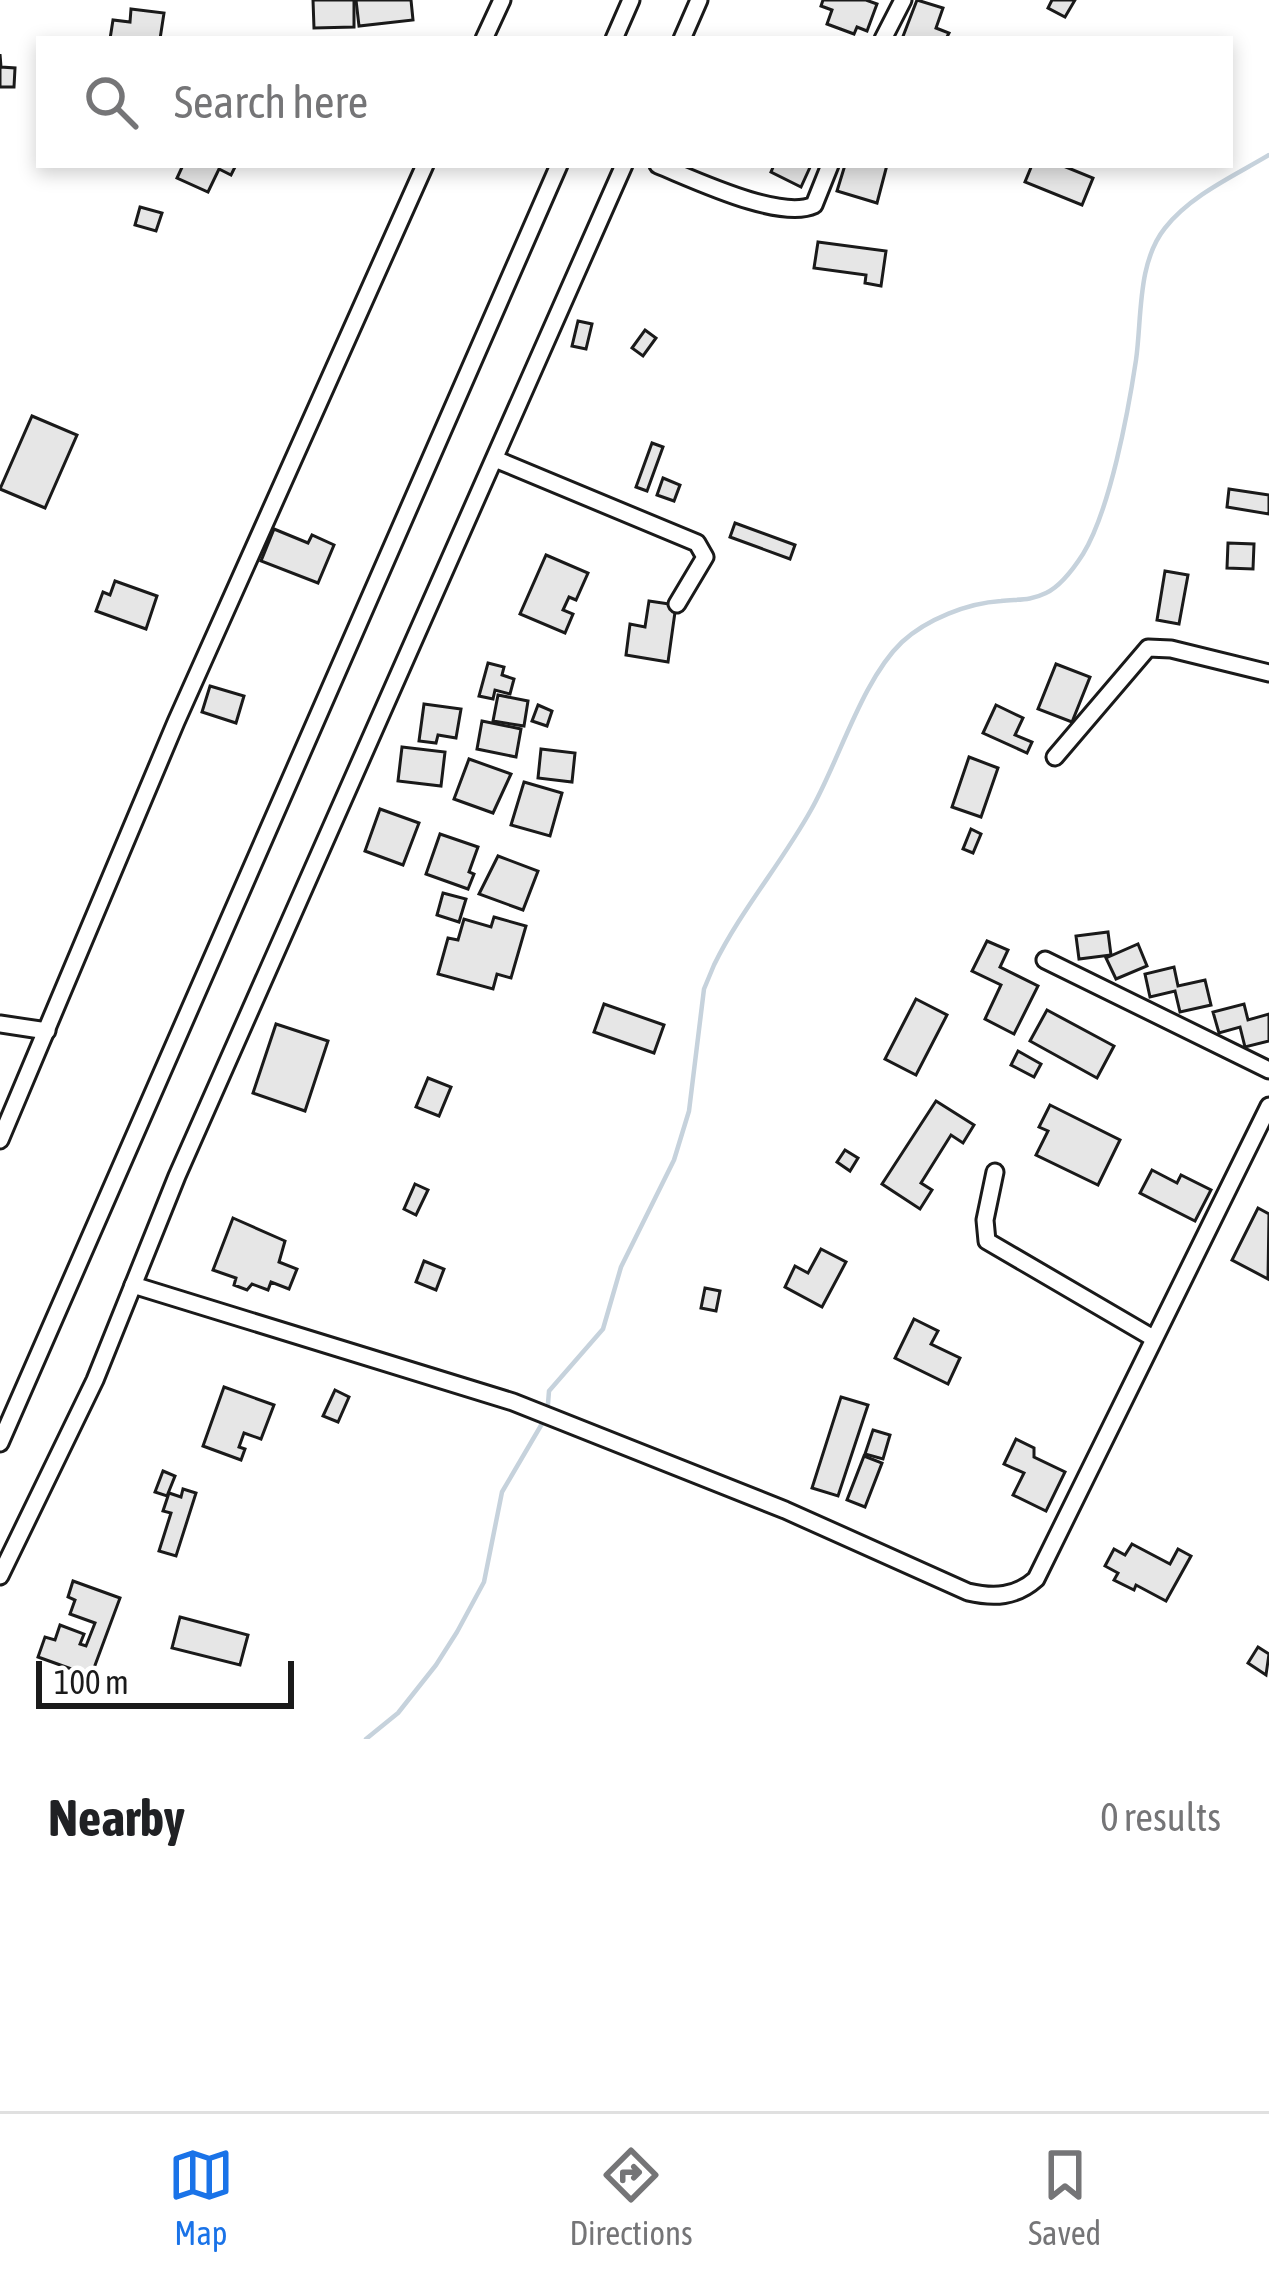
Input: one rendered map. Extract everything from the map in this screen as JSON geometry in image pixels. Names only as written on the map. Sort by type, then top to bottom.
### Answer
[{"type":"street","points":[[485,36],[502,0]]},
{"type":"street","points":[[615,36],[631,0]]},
{"type":"street","points":[[683,36],[700,0]]},
{"type":"street","points":[[885,36],[903,0]]},
{"type":"street","points":[[0,1140],[176,722],[424,168]]},
{"type":"street","points":[[0,1443],[558,168]]},
{"type":"street","points":[[0,1576],[95,1380],[177,1176],[623,168]]},
{"type":"street","points":[[666,168],[794,210],[814,205],[829,168]]},
{"type":"street","points":[[495,459],[697,543],[705,557],[677,604]]},
{"type":"street","points":[[1054,757],[1148,648],[1172,649],[1269,673]]},
{"type":"street","points":[[1045,960],[1269,1070]]},
{"type":"street","points":[[0,1024],[47,1031]]},
{"type":"street","points":[[134,1285],[513,1402],[785,1510],[968,1592],[996,1596],[1023,1591],[1036,1579],[1269,1106]]},
{"type":"street","points":[[995,1172],[985,1220],[987,1241],[1153,1338]]},
{"type":"building","points":[[313,0],[354,0],[354,27],[314,28]]},
{"type":"building","points":[[356,0],[411,0],[413,20],[359,26]]},
{"type":"building","points":[[823,0],[877,4],[867,31],[857,27],[854,34],[827,24],[832,10],[821,6]]},
{"type":"building","points":[[917,0],[943,8],[936,28],[948,36],[903,36]]},
{"type":"building","points":[[1052,0],[1075,0],[1065,17],[1048,8]]},
{"type":"building","points":[[131,9],[164,13],[160,36],[110,36],[113,20],[130,22]]},
{"type":"building","points":[[0,54],[1,67],[15,68],[14,87],[0,87]]},
{"type":"building","points":[[182,168],[234,168],[231,175],[219,169],[208,192],[177,178]]},
{"type":"building","points":[[773,168],[810,168],[801,187],[771,172]]},
{"type":"building","points":[[844,168],[886,168],[877,203],[837,191]]},
{"type":"building","points":[[1031,168],[1068,168],[1093,178],[1082,205],[1025,182]]},
{"type":"building","points":[[140,207],[162,213],[156,231],[135,225]]},
{"type":"building","points":[[818,242],[886,251],[881,286],[865,283],[866,275],[814,268]]},
{"type":"building","points":[[578,321],[592,324],[586,349],[572,346]]},
{"type":"building","points":[[645,330],[656,338],[643,356],[632,348]]},
{"type":"building","points":[[32,416],[77,435],[45,508],[0,489]]},
{"type":"building","points":[[652,443],[663,447],[647,491],[636,487]]},
{"type":"building","points":[[663,478],[680,485],[674,501],[657,495]]},
{"type":"building","points":[[1229,489],[1269,495],[1269,514],[1227,507]]},
{"type":"building","points":[[735,523],[795,545],[790,559],[730,537]]},
{"type":"building","points":[[274,529],[308,543],[312,535],[334,545],[318,583],[261,561]]},
{"type":"building","points":[[1228,543],[1254,544],[1253,569],[1227,568]]},
{"type":"building","points":[[546,555],[588,573],[576,600],[569,597],[563,610],[573,614],[565,633],[520,614]]},
{"type":"building","points":[[1165,571],[1188,575],[1179,624],[1157,620]]},
{"type":"building","points":[[115,581],[157,596],[146,629],[96,611],[103,592],[110,595]]},
{"type":"building","points":[[649,601],[676,605],[668,662],[626,655],[630,624],[645,627]]},
{"type":"building","points":[[488,663],[504,667],[502,675],[514,679],[510,694],[495,690],[493,699],[479,696]]},
{"type":"building","points":[[1056,664],[1090,677],[1072,722],[1038,709]]},
{"type":"building","points":[[210,686],[244,696],[236,723],[202,712]]},
{"type":"building","points":[[498,695],[528,701],[524,726],[493,721]]},
{"type":"building","points":[[424,704],[461,709],[456,738],[438,735],[436,743],[419,741]]},
{"type":"building","points":[[538,705],[552,711],[547,726],[532,721]]},
{"type":"building","points":[[996,705],[1023,718],[1015,735],[1032,742],[1027,753],[983,733]]},
{"type":"building","points":[[482,721],[521,729],[516,757],[477,749]]},
{"type":"building","points":[[402,747],[445,752],[441,786],[398,781]]},
{"type":"building","points":[[541,749],[575,753],[572,782],[538,778]]},
{"type":"building","points":[[969,757],[998,768],[981,817],[952,807]]},
{"type":"building","points":[[469,759],[511,774],[493,813],[454,799]]},
{"type":"building","points":[[524,782],[562,793],[550,836],[511,825]]},
{"type":"building","points":[[380,809],[419,823],[403,865],[365,851]]},
{"type":"building","points":[[971,829],[981,834],[973,853],[963,849]]},
{"type":"building","points":[[440,834],[478,847],[468,889],[426,874]]},
{"type":"building","points":[[498,856],[538,871],[523,910],[479,894]]},
{"type":"building","points":[[443,893],[466,899],[459,922],[437,915]]},
{"type":"building","points":[[494,917],[526,926],[511,978],[497,974],[493,989],[438,974],[448,938],[458,940],[464,919],[491,927]]},
{"type":"building","points":[[1108,932],[1111,955],[1079,959],[1076,936]]},
{"type":"building","points":[[987,941],[1008,950],[1000,967],[1038,986],[1014,1034],[985,1019],[1001,985],[972,971]]},
{"type":"building","points":[[1138,944],[1147,966],[1116,979],[1106,958]]},
{"type":"building","points":[[1174,967],[1178,986],[1205,980],[1211,1005],[1180,1012],[1175,991],[1150,997],[1145,974]]},
{"type":"building","points":[[916,999],[947,1015],[916,1075],[885,1059]]},
{"type":"building","points":[[604,1004],[664,1025],[654,1053],[594,1032]]},
{"type":"building","points":[[1244,1004],[1248,1020],[1269,1014],[1269,1041],[1245,1047],[1240,1027],[1219,1033],[1213,1012]]},
{"type":"building","points":[[1047,1010],[1114,1046],[1097,1078],[1030,1041]]},
{"type":"building","points":[[276,1024],[328,1041],[305,1111],[253,1093]]},
{"type":"building","points":[[1018,1051],[1041,1064],[1034,1077],[1011,1065]]},
{"type":"building","points":[[428,1078],[451,1087],[439,1116],[416,1107]]},
{"type":"building","points":[[936,1101],[974,1125],[963,1143],[951,1135],[921,1183],[932,1190],[920,1209],[882,1184]]},
{"type":"building","points":[[1050,1105],[1120,1140],[1098,1185],[1036,1155],[1048,1131],[1039,1127]]},
{"type":"building","points":[[845,1150],[858,1158],[850,1171],[837,1162]]},
{"type":"building","points":[[1152,1170],[1177,1183],[1181,1175],[1211,1190],[1195,1221],[1140,1193]]},
{"type":"building","points":[[415,1184],[428,1190],[416,1215],[404,1209]]},
{"type":"building","points":[[1258,1208],[1269,1214],[1268,1279],[1232,1260]]},
{"type":"building","points":[[233,1218],[285,1241],[279,1262],[297,1269],[289,1289],[271,1282],[268,1290],[252,1284],[247,1290],[234,1285],[236,1278],[213,1270]]},
{"type":"building","points":[[821,1249],[846,1262],[822,1307],[785,1287],[795,1266],[808,1273]]},
{"type":"building","points":[[424,1261],[444,1269],[436,1290],[416,1282]]},
{"type":"building","points":[[705,1288],[720,1291],[716,1311],[701,1308]]},
{"type":"building","points":[[914,1319],[938,1331],[931,1344],[960,1358],[948,1384],[895,1358]]},
{"type":"building","points":[[224,1387],[274,1405],[261,1439],[244,1433],[241,1460],[203,1446]]},
{"type":"building","points":[[335,1390],[349,1397],[338,1422],[323,1416]]},
{"type":"building","points":[[841,1397],[868,1405],[838,1496],[812,1488]]},
{"type":"building","points":[[873,1430],[890,1435],[883,1459],[865,1454]]},
{"type":"building","points":[[1016,1439],[1034,1448],[1034,1457],[1065,1472],[1046,1511],[1013,1495],[1024,1473],[1004,1464]]},
{"type":"building","points":[[864,1456],[882,1463],[865,1507],[847,1500]]},
{"type":"building","points":[[163,1471],[175,1476],[167,1496],[155,1492]]},
{"type":"building","points":[[183,1489],[196,1493],[176,1556],[159,1551],[171,1513],[163,1511],[169,1493],[181,1497]]},
{"type":"building","points":[[1132,1544],[1170,1564],[1178,1549],[1191,1556],[1166,1601],[1136,1585],[1134,1590],[1114,1580],[1118,1573],[1105,1566],[1114,1549],[1125,1555]]},
{"type":"building","points":[[73,1581],[120,1598],[91,1676],[38,1657],[45,1637],[55,1640],[60,1625],[84,1634],[80,1644],[86,1646],[95,1623],[70,1614],[75,1600],[68,1597]]},
{"type":"building","points":[[180,1617],[248,1635],[240,1665],[172,1648]]},
{"type":"building","points":[[1258,1647],[1269,1654],[1266,1675],[1248,1663]]},
{"type":"waterway","points":[[548,1404],[549,1391],[603,1329],[621,1267],[674,1160],[689,1111],[704,989],[714,965],[811,810],[875,677],[902,642],[936,619],[988,602],[1040,596],[1071,571],[1093,535],[1117,460],[1136,360],[1145,274],[1156,242],[1187,206],[1269,155]]},
{"type":"waterway","points":[[366,1739],[398,1713],[457,1632],[484,1582],[502,1492],[543,1422]]}]
